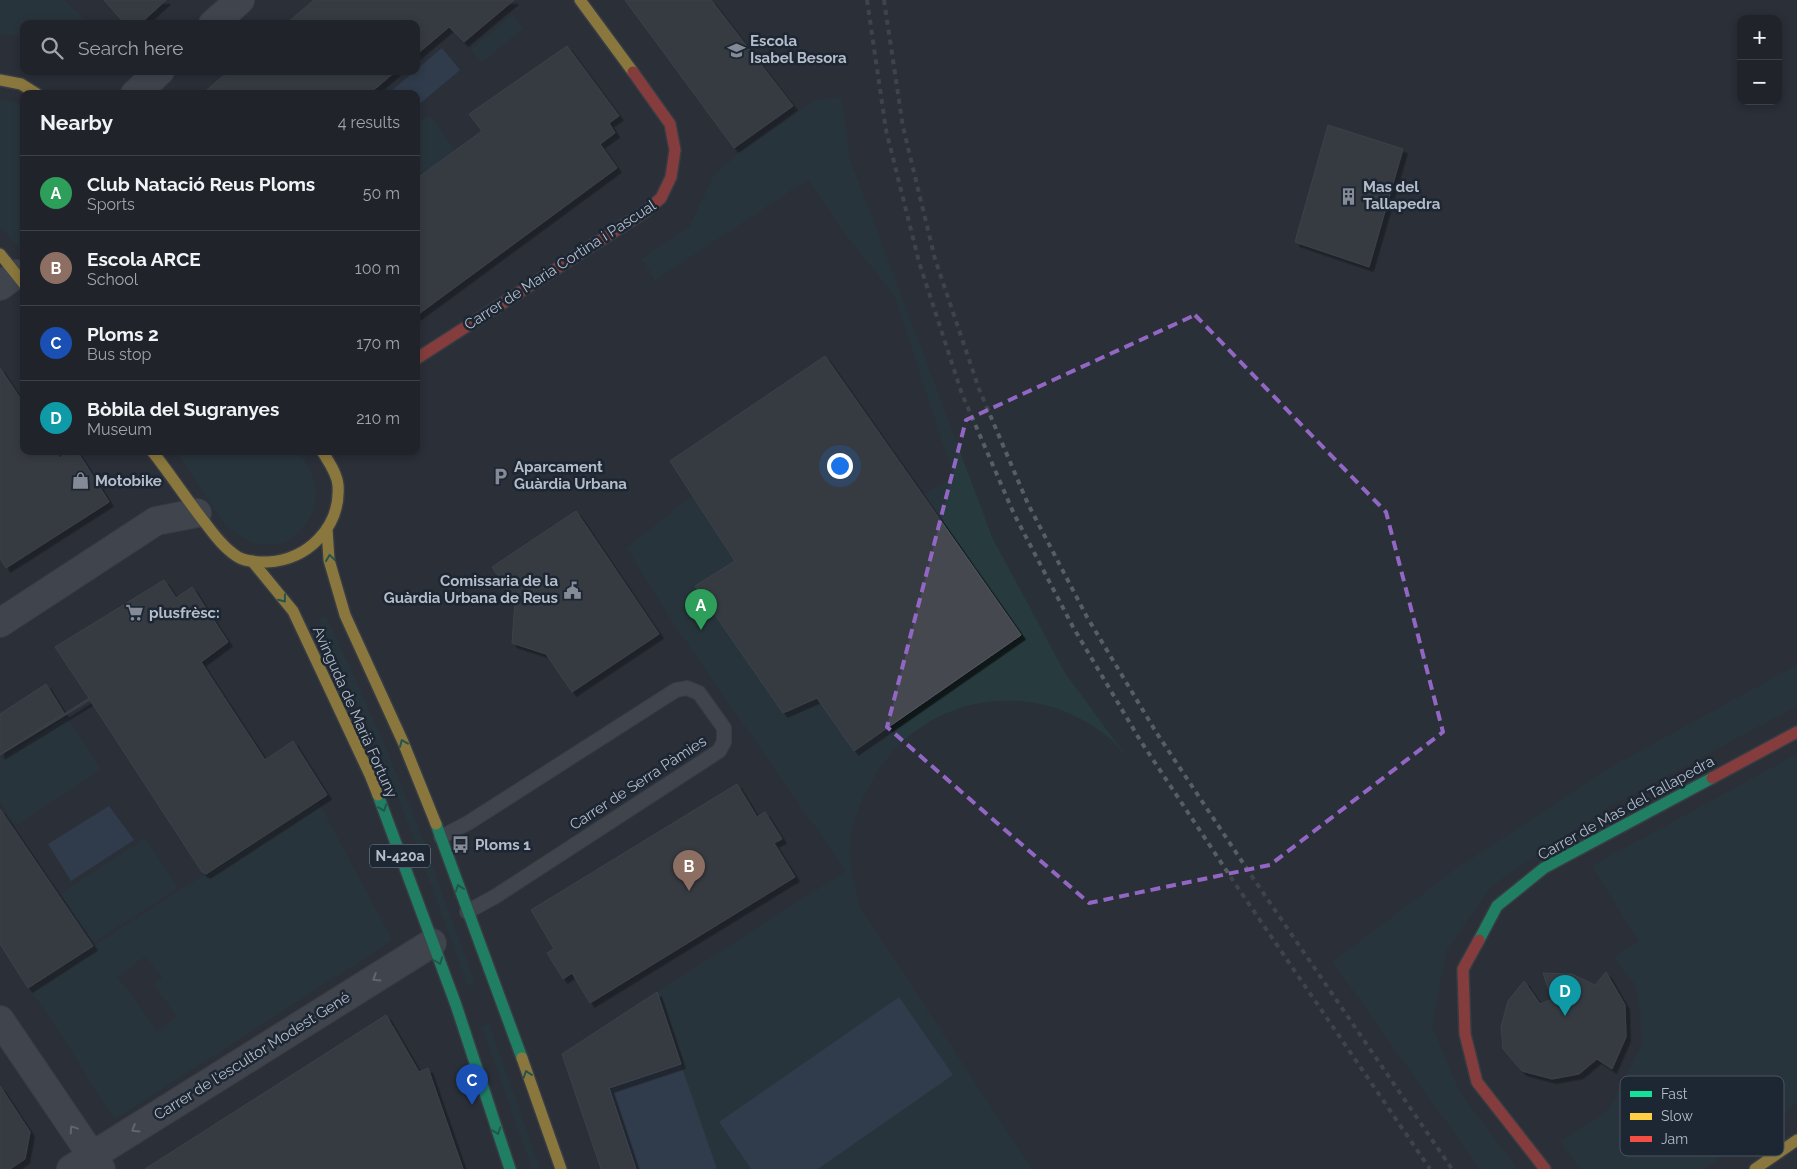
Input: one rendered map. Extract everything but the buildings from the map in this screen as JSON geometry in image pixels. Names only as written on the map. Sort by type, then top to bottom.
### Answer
[{"type":"main road","name":"Carrer de Maria Cortina i Pascual","points":[[420,356],[646,211],[661,198],[672,177],[675,150],[670,124],[656,102],[580,0]]},
{"type":"main road","points":[[0,80],[21,84],[31,90]]},
{"type":"main road","name":"N-420a","points":[[155,455],[223,545],[238,557],[252,561],[277,563],[299,556],[314,546],[328,529],[337,506],[338,484],[330,463],[324,455]]},
{"type":"main road","name":"N-420a","points":[[328,529],[329,560],[345,615],[403,742],[441,837],[467,912],[498,990],[561,1169]]},
{"type":"main road","name":"Avinguda de Marià Fortuny","points":[[252,561],[293,611],[370,775],[456,1005],[510,1169]]},
{"type":"main road","name":"Carrer de Mas del Tallapedra","points":[[1545,1169],[1477,1082],[1465,1034],[1463,970],[1497,906],[1544,868],[1797,732]]},
{"type":"main road","points":[[1784,1149],[1797,1140]]},
{"type":"main road","points":[[1755,1169],[1774,1156]]},
{"type":"street","points":[[218,20],[240,0]]},
{"type":"street","points":[[139,90],[156,75]]},
{"type":"street","points":[[156,521],[176,484]]},
{"type":"street","points":[[0,623],[156,521],[197,513]]},
{"type":"street","name":"Carrer de l'escultor Modest Gené","points":[[88,1165],[432,943]]},
{"type":"street","points":[[0,1020],[88,1165]]},
{"type":"lane","name":"Carrer de Serra Pàmies","points":[[441,837],[468,823],[676,690],[687,688],[699,693],[724,728],[724,742],[719,751],[496,896],[467,912]]},
{"type":"highlighted area","points":[[1195,315],[1386,512],[1443,732],[1270,865],[1089,903],[887,727],[966,420]]},
{"type":"green space","points":[[0,0],[64,0],[85,20],[20,20],[20,37],[0,32]]},
{"type":"green space","points":[[512,15],[523,28],[482,62],[471,50]]},
{"type":"green space","points":[[841,98],[850,160],[993,539],[1065,673],[1127,757],[1112,740],[1080,718],[1049,706],[1016,701],[984,702],[953,711],[924,725],[898,747],[876,774],[867,790],[859,806],[851,832],[850,858],[860,908],[1032,1169],[818,1169],[953,1075],[719,1123],[751,1169],[717,1169],[657,992],[846,871],[674,624],[627,548],[506,378],[655,279],[642,259],[689,228],[714,175],[739,153],[816,100]],"holes":[[[808,179],[850,240],[895,296],[954,477],[922,495],[1021,635],[817,698],[783,713],[695,587],[735,561],[692,496],[627,548],[507,379]]]},
{"type":"green space","points":[[0,99],[20,105],[20,249],[0,226]]},
{"type":"green space","points":[[429,115],[455,151],[420,176],[420,121]]},
{"type":"green space","points":[[178,455],[300,455],[314,481],[316,501],[310,517],[299,532],[285,542],[267,545],[244,538],[227,526]]},
{"type":"green space","points":[[326,616],[380,734],[418,827],[475,984],[468,986],[411,830],[374,738],[318,620]]},
{"type":"green space","points":[[1797,665],[1797,706],[1605,809],[1490,887],[1446,951],[1432,1027],[1460,1093],[1517,1169],[1480,1169],[1333,962],[1453,871],[1604,771]]},
{"type":"green space","points":[[66,717],[101,769],[16,825],[0,801],[0,759]]},
{"type":"green space","points":[[1797,754],[1797,1103],[1784,1112],[1784,1076],[1626,1076],[1642,1044],[1641,1013],[1634,983],[1614,958],[1639,941],[1592,866]]},
{"type":"green space","points":[[318,801],[392,940],[115,1119],[29,988]],"holes":[[[146,956],[162,978],[154,984],[177,1017],[157,1032],[117,976]]]},
{"type":"green space","points":[[145,838],[178,888],[94,942],[61,894]]},
{"type":"green space","points":[[623,1014],[562,1054],[600,1169],[561,1054]]},
{"type":"green space","points":[[489,1024],[540,1169],[532,1169],[482,1027]]},
{"type":"green space","points":[[1620,1088],[1620,1156],[1722,1156],[1704,1169],[1580,1169],[1560,1141],[1609,1110]]},
{"type":"water","points":[[442,48],[460,70],[420,104],[420,90],[392,90],[410,75],[420,75],[420,67]]},
{"type":"water","points":[[109,806],[134,840],[71,881],[48,844]]},
{"type":"water","points":[[899,997],[953,1075],[818,1169],[751,1169],[719,1122]]},
{"type":"water","points":[[681,1064],[717,1169],[636,1169],[609,1088]]},
{"type":"railway","points":[[867,0],[886,130],[919,262],[962,394],[1014,514],[1073,627],[1140,740],[1238,888],[1430,1169]]},
{"type":"railway","points":[[884,0],[903,127],[935,259],[979,389],[1028,504],[1087,617],[1156,732],[1253,878],[1452,1169]]},
{"type":"traffic: fast","points":[[1479,940],[1497,906],[1544,868],[1712,778]]},
{"type":"traffic: fast","points":[[378,795],[456,1005],[510,1169]]},
{"type":"traffic: fast","points":[[436,824],[522,1058]]},
{"type":"traffic: slow","points":[[580,0],[633,72]]},
{"type":"traffic: slow","points":[[0,80],[21,84],[31,90]]},
{"type":"traffic: slow","points":[[0,254],[20,279]]},
{"type":"traffic: slow","points":[[155,455],[217,538],[233,554],[241,559],[267,562],[282,560],[296,555],[308,548],[328,527],[334,514],[338,485],[334,472],[324,455]]},
{"type":"traffic: slow","points":[[327,529],[329,560],[345,615],[403,742],[436,824]]},
{"type":"traffic: slow","points":[[252,561],[293,611],[378,795]]},
{"type":"traffic: slow","points":[[522,1058],[561,1169]]},
{"type":"traffic: slow","points":[[1784,1149],[1797,1140]]},
{"type":"traffic: slow","points":[[1755,1169],[1774,1156]]},
{"type":"traffic: jam","points":[[420,356],[646,211],[661,198],[671,177],[675,150],[670,124],[633,72]]},
{"type":"traffic: jam","points":[[1712,778],[1797,732]]},
{"type":"traffic: jam","points":[[1479,940],[1463,969],[1465,1034],[1477,1082],[1545,1169]]},
{"type":"place","name":"Escola Isabel Besora","points":[[736,50]]},
{"type":"place","name":"Mas del Tallapedra","points":[[1349,196]]},
{"type":"place","name":"Aparcament Guàrdia Urbana","points":[[500,476]]},
{"type":"place","name":"Motobike","points":[[81,481]]},
{"type":"place","name":"Comissaria de la Guàrdia Urbana de Reus","points":[[572,590]]},
{"type":"place","name":"plusfrèsc:","points":[[135,613]]},
{"type":"place","name":"Club Natació Reus Ploms","points":[[701,630]]},
{"type":"place","name":"Ploms 1","points":[[461,845]]},
{"type":"place","name":"Escola ARCE","points":[[689,891]]},
{"type":"place","name":"Bòbila del Sugranyes","points":[[1565,1016]]},
{"type":"place","name":"Ploms 2","points":[[472,1105]]}]
